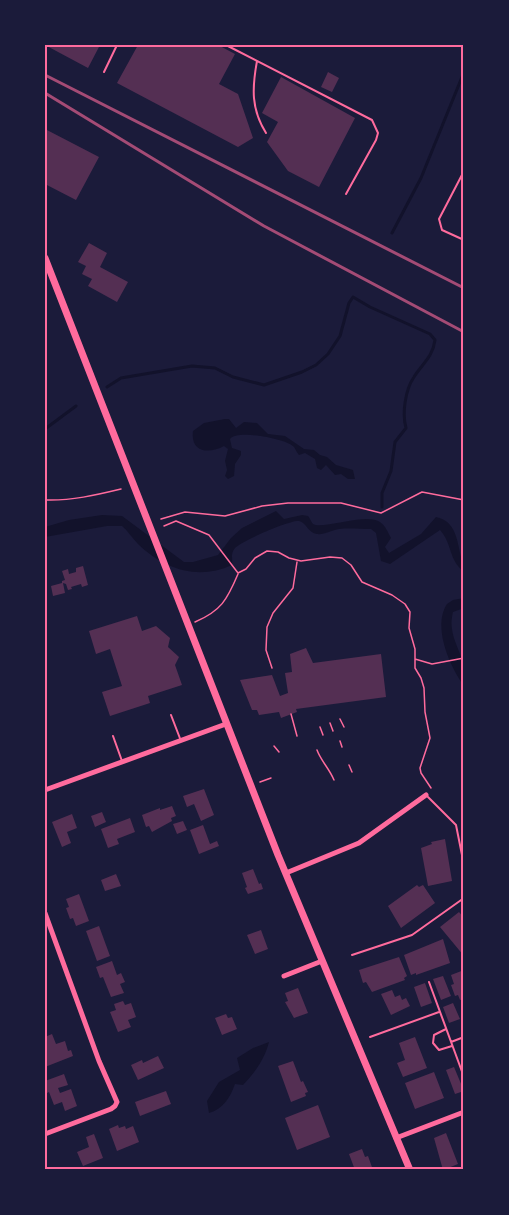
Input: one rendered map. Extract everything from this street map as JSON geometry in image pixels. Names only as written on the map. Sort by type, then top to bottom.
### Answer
[{"type":"main road","points":[[45,258],[226,724],[410,1170]]},
{"type":"street","points":[[45,790],[226,724]]},
{"type":"street","points":[[286,873],[359,843],[426,795]]},
{"type":"street","points":[[45,913],[99,1061],[117,1102],[116,1106],[111,1109],[45,1134]]},
{"type":"street","points":[[284,976],[322,961]]},
{"type":"street","points":[[396,1138],[464,1112]]},
{"type":"lane","points":[[104,72],[117,45]]},
{"type":"lane","points":[[226,45],[372,120],[376,126],[376,140],[346,194]]},
{"type":"lane","points":[[257,61],[253,98],[258,120],[266,133]]},
{"type":"lane","points":[[464,171],[439,219],[442,230],[464,240]]},
{"type":"lane","points":[[171,715],[181,741]]},
{"type":"lane","points":[[112,736],[123,762]]},
{"type":"lane","points":[[426,795],[456,825],[464,865]]},
{"type":"lane","points":[[352,956],[412,935],[464,898]]},
{"type":"lane","points":[[429,982],[464,1077]]},
{"type":"lane","points":[[370,1037],[439,1012]]},
{"type":"lane","points":[[446,1029],[434,1035],[433,1043],[439,1050],[452,1046]]},
{"type":"lane","points":[[451,1042],[464,1037]]},
{"type":"path","points":[[45,500],[63,500],[121,489]]},
{"type":"path","points":[[162,519],[185,512],[225,516],[262,506],[288,503],[341,503],[381,513],[422,492],[464,500]]},
{"type":"path","points":[[165,525],[176,521],[209,535],[238,573]]},
{"type":"path","points":[[187,625],[216,612],[232,588],[238,573],[267,551],[278,552],[297,561],[342,558],[351,565],[362,582],[392,595],[405,604],[410,612],[409,628],[415,649],[415,668],[425,692],[425,712],[430,738],[420,768],[433,790]]},
{"type":"path","points":[[272,668],[266,650],[265,634],[273,613],[295,583],[297,561]]},
{"type":"path","points":[[279,598],[282,601]]},
{"type":"path","points":[[414,658],[422,663],[432,664],[464,658]]},
{"type":"path","points":[[291,714],[297,736]]},
{"type":"path","points":[[340,719],[344,727]]},
{"type":"path","points":[[330,723],[333,731]]},
{"type":"path","points":[[320,727],[323,735]]},
{"type":"path","points":[[340,741],[342,747]]},
{"type":"path","points":[[274,746],[279,752]]},
{"type":"path","points":[[317,750],[334,780]]},
{"type":"path","points":[[349,765],[352,772]]},
{"type":"path","points":[[251,786],[271,778]]},
{"type":"shaded area","points":[[229,419],[236,428],[244,422],[257,423],[268,434],[285,436],[304,449],[314,450],[327,457],[336,465],[353,470],[355,479],[348,479],[341,474],[335,475],[326,465],[321,470],[317,468],[315,459],[305,453],[299,455],[290,444],[262,436],[242,435],[230,439],[232,448],[241,451],[241,455],[235,464],[234,476],[228,479],[225,476],[227,470],[225,461],[228,449],[224,446],[219,449],[202,450],[195,444],[193,438],[193,431],[204,423]]},
{"type":"shaded area","points":[[276,511],[284,519],[308,516],[313,524],[318,525],[374,519],[384,525],[391,538],[385,547],[389,553],[421,534],[436,517],[443,519],[455,532],[461,557],[464,560],[464,572],[455,562],[440,530],[390,564],[381,561],[376,533],[371,529],[339,529],[317,534],[299,521],[266,532],[239,545],[233,552],[232,565],[207,572],[194,572],[170,566],[148,553],[122,526],[107,526],[45,537],[45,527],[69,520],[102,515],[122,516],[184,562],[193,562],[218,555],[242,528]]},
{"type":"shaded area","points":[[464,598],[464,608],[453,612],[452,626],[463,662],[464,686],[449,658],[441,624],[447,604]]},
{"type":"shaded area","points":[[269,1042],[252,1075],[243,1085],[235,1084],[225,1102],[218,1109],[209,1113],[207,1101],[219,1082],[240,1070],[237,1058]]},
{"type":"building","points":[[45,45],[100,45],[88,68]]},
{"type":"building","points":[[138,45],[218,45],[235,54],[219,84],[238,94],[253,138],[238,147],[117,83]]},
{"type":"building","points":[[328,72],[339,78],[332,92],[321,87]]},
{"type":"building","points":[[281,77],[355,118],[319,187],[288,171],[267,142],[278,122],[262,113]]},
{"type":"building","points":[[45,129],[99,157],[76,200],[45,184]]},
{"type":"building","points":[[89,243],[107,253],[100,267],[128,282],[117,302],[88,286],[92,279],[82,274],[86,266],[78,262]]},
{"type":"building","points":[[83,566],[88,585],[82,587],[81,584],[68,590],[66,584],[63,583],[65,593],[53,596],[51,586],[65,580],[62,571],[68,569],[69,574]]},
{"type":"building","points":[[137,616],[142,631],[156,626],[170,638],[168,647],[179,657],[175,665],[182,685],[148,696],[150,703],[110,716],[102,692],[122,686],[110,649],[96,654],[89,631]]},
{"type":"building","points":[[306,648],[313,663],[381,654],[386,697],[296,709],[297,712],[281,718],[279,712],[259,715],[257,710],[252,710],[240,680],[272,675],[280,696],[288,693],[285,673],[292,672],[290,654]]},
{"type":"building","points":[[204,789],[214,815],[201,821],[194,804],[187,807],[183,796]]},
{"type":"building","points":[[172,806],[176,816],[171,818],[172,821],[152,832],[149,826],[146,827],[142,815]]},
{"type":"building","points":[[102,812],[106,822],[95,827],[91,816]]},
{"type":"building","points":[[72,814],[77,828],[67,832],[71,843],[62,847],[52,822]]},
{"type":"building","points":[[130,818],[135,832],[117,839],[119,844],[108,848],[101,829]]},
{"type":"building","points":[[183,821],[187,830],[177,834],[173,824]]},
{"type":"building","points":[[203,825],[210,844],[217,841],[219,846],[199,854],[190,830]]},
{"type":"building","points":[[445,839],[452,881],[428,886],[421,848],[432,844],[431,842]]},
{"type":"building","points":[[253,869],[263,889],[248,894],[242,873]]},
{"type":"building","points":[[116,874],[121,886],[105,891],[101,880]]},
{"type":"building","points":[[417,885],[419,887],[423,885],[435,903],[401,928],[388,906]]},
{"type":"building","points":[[79,894],[89,921],[76,926],[73,918],[70,919],[66,899]]},
{"type":"building","points":[[459,912],[464,918],[464,956],[440,927]]},
{"type":"building","points":[[99,926],[110,956],[97,961],[86,931]]},
{"type":"building","points":[[261,930],[268,949],[255,954],[247,935]]},
{"type":"building","points":[[443,939],[450,963],[411,975],[404,955]]},
{"type":"building","points":[[399,957],[407,976],[405,980],[372,992],[366,982],[363,983],[359,970]]},
{"type":"building","points":[[112,961],[117,975],[121,973],[125,982],[120,984],[124,993],[111,997],[96,967]]},
{"type":"building","points":[[464,970],[464,999],[460,1000],[458,995],[455,996],[451,985],[454,984],[451,975]]},
{"type":"building","points":[[443,976],[451,996],[441,1000],[433,979]]},
{"type":"building","points":[[425,983],[432,1003],[421,1007],[414,987]]},
{"type":"building","points":[[298,988],[308,1013],[294,1018],[285,1002],[288,1001],[285,993]]},
{"type":"building","points":[[392,990],[395,997],[400,995],[402,1000],[406,998],[410,1006],[391,1015],[381,994]]},
{"type":"building","points":[[123,1001],[125,1005],[131,1003],[136,1017],[128,1020],[131,1027],[118,1032],[110,1012],[116,1010],[114,1004]]},
{"type":"building","points":[[453,1003],[460,1019],[449,1023],[443,1007]]},
{"type":"building","points":[[226,1014],[228,1018],[232,1017],[237,1029],[222,1035],[215,1018]]},
{"type":"building","points":[[52,1034],[56,1044],[65,1041],[68,1051],[71,1050],[73,1056],[45,1067],[45,1037]]},
{"type":"building","points":[[415,1037],[427,1068],[403,1077],[397,1063],[405,1060],[399,1043]]},
{"type":"building","points":[[158,1056],[164,1068],[138,1080],[131,1065],[142,1060],[143,1063]]},
{"type":"building","points":[[293,1061],[301,1082],[303,1081],[308,1092],[305,1093],[306,1096],[291,1102],[278,1066]]},
{"type":"building","points":[[454,1067],[464,1091],[455,1094],[446,1070]]},
{"type":"building","points":[[434,1072],[444,1098],[415,1109],[405,1083]]},
{"type":"building","points":[[64,1074],[68,1085],[58,1088],[60,1093],[71,1089],[77,1106],[65,1111],[62,1102],[54,1105],[49,1092],[45,1094],[45,1081]]},
{"type":"building","points":[[166,1091],[171,1104],[140,1116],[135,1102]]},
{"type":"building","points":[[318,1105],[330,1137],[297,1150],[285,1118]]},
{"type":"building","points":[[118,1125],[119,1128],[125,1126],[126,1129],[133,1126],[139,1142],[117,1151],[109,1129]]},
{"type":"building","points":[[446,1133],[458,1164],[443,1170],[434,1138]]},
{"type":"building","points":[[94,1134],[103,1158],[83,1166],[77,1152],[89,1147],[86,1137]]},
{"type":"building","points":[[362,1149],[365,1157],[368,1156],[373,1170],[355,1170],[349,1154]]},
{"type":"waterway","points":[[392,233],[421,178],[464,72]]},
{"type":"waterway","points":[[107,387],[121,378],[192,366],[215,368],[233,377],[264,385],[302,372],[316,365],[328,354],[340,336],[349,303],[353,297],[430,334],[435,340],[430,356],[408,388],[404,409],[406,428],[395,442],[391,471],[382,493],[382,507]]},
{"type":"waterway","points":[[45,429],[76,406]]},
{"type":"railway","points":[[45,75],[464,288]]},
{"type":"railway","points":[[45,93],[264,226],[464,332]]}]
